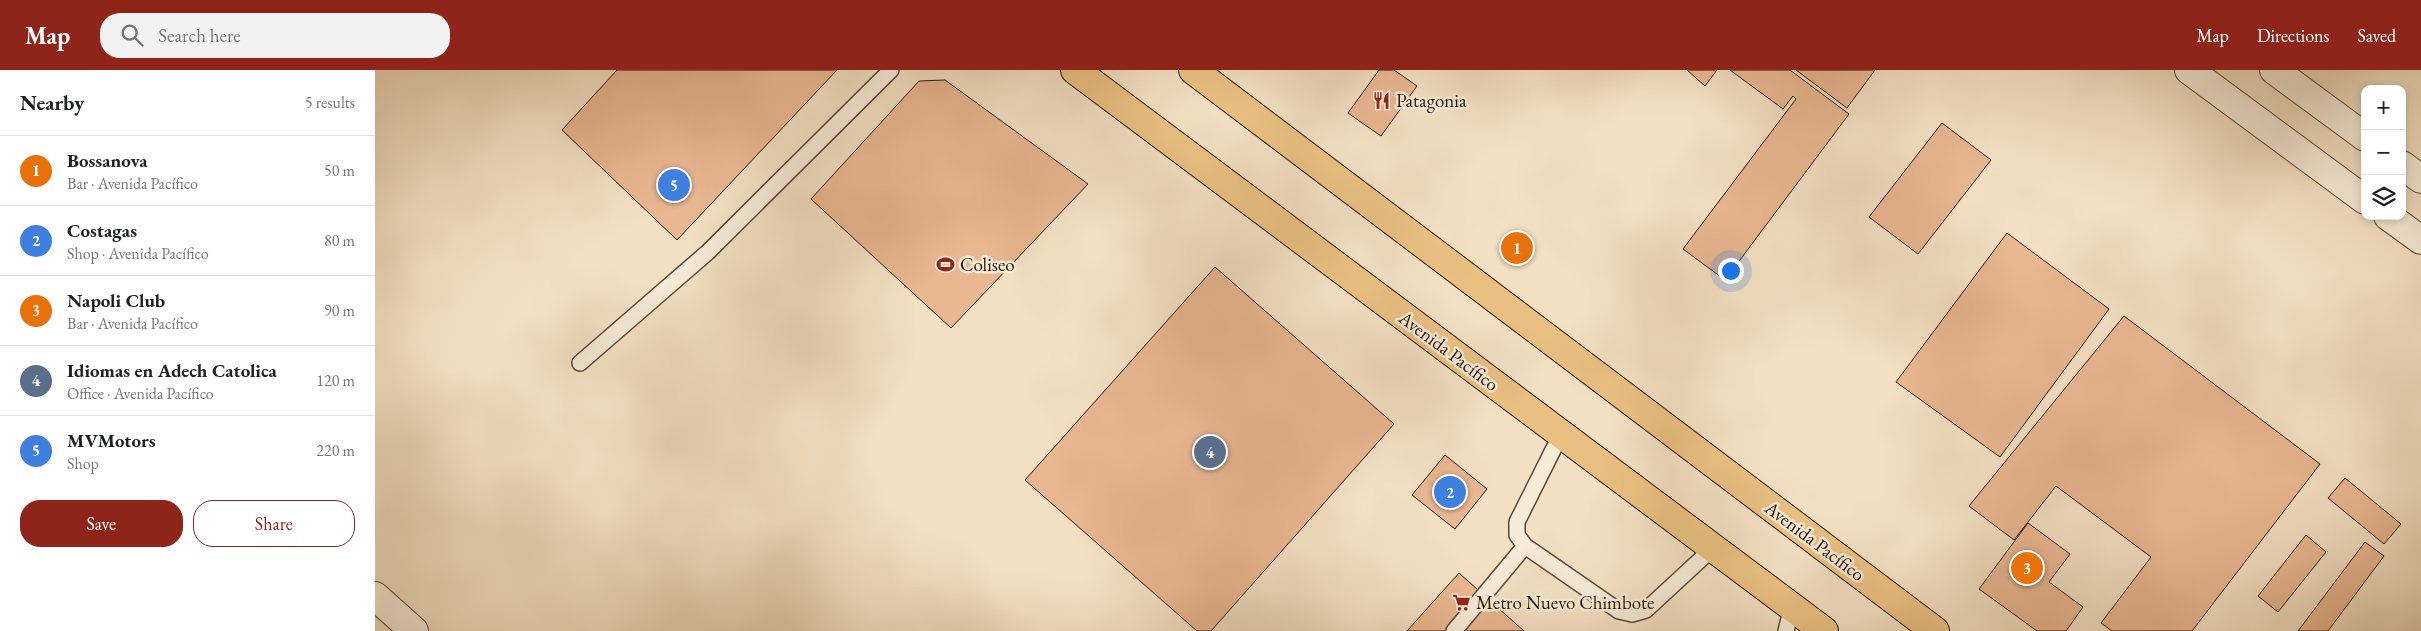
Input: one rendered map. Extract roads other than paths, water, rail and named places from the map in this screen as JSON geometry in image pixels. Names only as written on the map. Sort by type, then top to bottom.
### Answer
[{"type":"main road","name":"Avenida Pacífico","points":[[1075,70],[1713,548],[1789,619],[1825,631]]},
{"type":"main road","name":"Avenida Pacífico","points":[[1193,70],[1935,631]]},
{"type":"street","points":[[2189,70],[2361,197]]},
{"type":"street","points":[[2274,70],[2361,134]]},
{"type":"street","points":[[2406,168],[2421,179]]},
{"type":"street","points":[[2394,220],[2421,240]]},
{"type":"street","points":[[375,596],[414,631]]},
{"type":"lane","points":[[581,363],[708,252],[891,70]]},
{"type":"lane","points":[[1561,434],[1517,522],[1517,536],[1525,546],[1619,611],[1632,614],[1646,610],[1713,548]]},
{"type":"lane","points":[[1454,631],[1525,546]]},
{"type":"place","name":"Patagonia","points":[[1382,100]]},
{"type":"place","name":"MVMotors","points":[[674,185]]},
{"type":"place","name":"Bossanova","points":[[1517,248]]},
{"type":"place","name":"Coliseo","points":[[946,264]]},
{"type":"place","name":"Idiomas en Adech Catolica","points":[[1210,452]]},
{"type":"place","name":"Costagas","points":[[1450,492]]},
{"type":"place","name":"Napoli Club","points":[[2027,568]]},
{"type":"place","name":"Metro Nuevo Chimbote","points":[[1462,602]]}]
